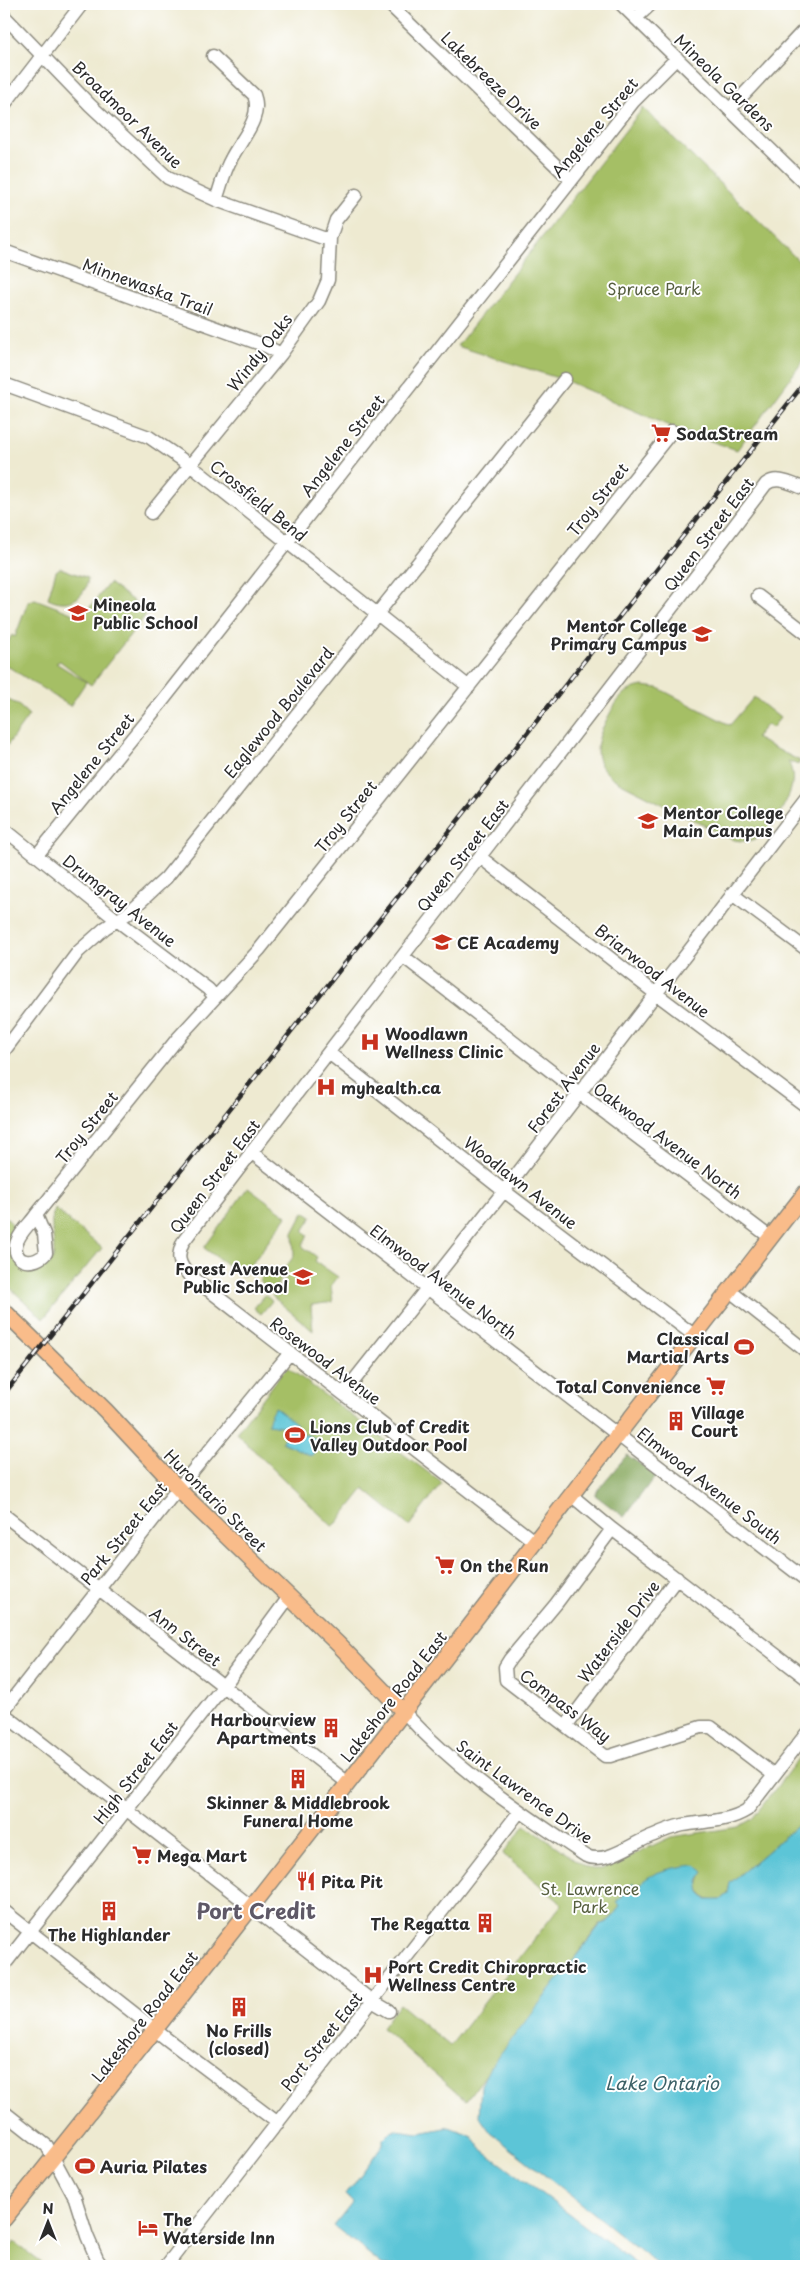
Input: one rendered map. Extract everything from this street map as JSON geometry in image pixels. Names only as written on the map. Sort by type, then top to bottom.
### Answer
[{"type":"main road","name":"Lakeshore Road East","points":[[4,2219],[53,2160],[404,1712],[806,1192]]},
{"type":"main road","name":"Hurontario Street","points":[[4,1311],[106,1411],[179,1489],[355,1660],[404,1712]]},
{"type":"street","points":[[4,105],[82,4]]},
{"type":"street","name":"Lakebreeze Drive","points":[[390,4],[571,180]]},
{"type":"street","name":"Mineola Gardens","points":[[622,4],[806,184]]},
{"type":"street","points":[[636,18],[651,4]]},
{"type":"street","name":"Broadmoor Avenue","points":[[4,16],[44,55],[90,105],[168,178],[216,200],[323,238],[330,238]]},
{"type":"street","points":[[730,109],[806,28]]},
{"type":"street","points":[[213,56],[254,95],[257,104],[253,121],[230,161],[216,200]]},
{"type":"street","name":"Angelene Street","points":[[37,855],[158,707],[633,102],[677,58]]},
{"type":"street","name":"Windy Oaks","points":[[151,513],[281,354],[325,291],[328,280],[330,238],[336,220],[356,195]]},
{"type":"street","name":"Minnewaska Trail","points":[[4,251],[266,346],[281,354]]},
{"type":"street","name":"Eaglewood Boulevard","points":[[4,1052],[78,952],[105,928],[118,921],[166,878],[565,379]]},
{"type":"street","name":"Crossfield Bend","points":[[4,384],[149,437],[190,465],[376,615],[469,687]]},
{"type":"street","name":"Troy Street","points":[[36,1215],[178,1038],[259,950],[672,431]]},
{"type":"street","name":"Queen Street East","points":[[178,1252],[183,1242],[251,1152],[404,957],[766,484],[778,479],[806,489]]},
{"type":"street","points":[[758,596],[804,626]]},
{"type":"street","name":"Forest Avenue","points":[[344,1393],[504,1191],[806,799]]},
{"type":"street","name":"Drumgray Avenue","points":[[4,829],[118,921],[208,989],[215,997]]},
{"type":"street","name":"Briarwood Avenue","points":[[480,857],[655,993],[806,1106]]},
{"type":"street","points":[[732,894],[806,949]]},
{"type":"street","name":"Oakwood Avenue North","points":[[404,957],[579,1093],[771,1238]]},
{"type":"street","name":"Woodlawn Avenue","points":[[329,1053],[504,1191],[695,1336]]},
{"type":"street","name":"Elmwood Avenue North","points":[[251,1152],[618,1435]]},
{"type":"street","name":"Rosewood Avenue","points":[[178,1252],[179,1262],[188,1274],[289,1354],[344,1393],[535,1542]]},
{"type":"street","points":[[730,1291],[806,1351]]},
{"type":"street","name":"Park Street East","points":[[4,1712],[99,1589],[289,1354]]},
{"type":"street","name":"Elmwood Avenue South","points":[[618,1435],[806,1580]]},
{"type":"street","points":[[571,1496],[806,1678]]},
{"type":"street","name":"Ann Street","points":[[4,1515],[348,1783]]},
{"type":"street","name":"Compass Way","points":[[612,1529],[556,1604],[505,1667],[506,1680],[605,1756],[702,1727],[711,1727],[774,1775]]},
{"type":"street","name":"Waterside Drive","points":[[566,1726],[677,1578]]},
{"type":"street","name":"High Street East","points":[[4,1965],[224,1686],[289,1597]]},
{"type":"street","points":[[4,1712],[372,2001],[389,2011]]},
{"type":"street","name":"Saint Lawrence Drive","points":[[404,1712],[438,1748],[520,1811],[586,1856],[596,1860],[611,1855],[636,1841],[682,1826],[736,1817],[747,1810],[806,1734]]},
{"type":"street","name":"Port Street East","points":[[166,2266],[520,1811]]},
{"type":"street","points":[[4,1911],[155,2030],[278,2123]]},
{"type":"street","points":[[4,2112],[47,2146],[75,2198],[87,2236],[102,2266]]},
{"type":"green space","name":"Spruce Park","points":[[643,108],[806,268],[806,357],[737,450],[676,429],[567,381],[457,346]]},
{"type":"green space","points":[[60,568],[88,578],[84,591],[74,600],[68,602],[55,601],[48,598],[56,571]]},
{"type":"green space","points":[[109,583],[148,612],[91,685],[60,661],[56,663],[86,682],[70,706],[4,664],[4,649],[12,635],[15,637],[28,602],[35,599],[82,617]]},
{"type":"green space","points":[[643,686],[658,688],[730,725],[754,697],[780,718],[772,728],[767,724],[755,738],[800,761],[798,765],[788,761],[792,774],[790,791],[778,817],[763,835],[749,841],[731,839],[619,782],[603,768],[597,754],[597,745],[607,719],[625,693]]},
{"type":"green space","points":[[4,698],[17,704],[29,715],[4,750]]},
{"type":"green space","points":[[248,1187],[287,1216],[243,1276],[204,1248]]},
{"type":"green space","points":[[55,1209],[102,1248],[43,1319],[4,1282],[4,1215],[21,1234],[17,1238],[26,1267],[40,1268],[53,1259],[52,1221]]},
{"type":"green space","points":[[304,1212],[312,1217],[303,1231],[308,1235],[302,1246],[317,1257],[315,1261],[338,1277],[331,1286],[333,1302],[311,1305],[313,1331],[272,1296],[287,1277],[282,1272],[294,1256],[293,1233]]},
{"type":"green space","points":[[270,1267],[283,1277],[272,1292],[259,1280]]},
{"type":"green space","points":[[265,1295],[272,1301],[261,1314],[254,1308]]},
{"type":"green space","points":[[287,1367],[442,1483],[409,1526],[364,1489],[337,1523],[332,1526],[236,1433]]},
{"type":"green space","points":[[627,1455],[656,1475],[624,1517],[595,1495]]},
{"type":"green space","name":"St. Lawrence Park","points":[[806,1749],[806,1818],[730,1883],[728,1893],[720,1900],[709,1900],[702,1894],[698,1887],[701,1876],[650,1883],[638,1886],[633,1890],[610,1919],[600,1924],[466,2101],[382,2028],[399,2004],[450,2046],[562,1904],[503,1854],[525,1825],[583,1865],[592,1869],[602,1869],[671,1837],[738,1827],[752,1819]]},
{"type":"green space","points":[[14,2242],[46,2266],[4,2266],[4,2254]]},
{"type":"water","name":"Lions Club of Credit Valley Outdoor Pool","points":[[275,1407],[296,1424],[293,1429],[319,1440],[312,1456],[282,1442],[288,1427],[268,1424]]},
{"type":"water","name":"Lake Ontario","points":[[806,1818],[806,2266],[660,2266],[491,2133],[479,2116],[481,2085],[490,2067],[601,1924],[612,1918],[620,1905],[617,1903],[633,1883],[638,1886],[657,1873],[673,1868],[696,1865],[704,1872],[698,1881],[700,1893],[707,1900],[720,1900],[728,1893],[730,1883]]},
{"type":"water","points":[[449,2127],[471,2135],[480,2148],[639,2266],[384,2266],[334,2226],[353,2202],[346,2195],[383,2144],[383,2139],[389,2133],[396,2130],[419,2133]]},
{"type":"railway","points":[[4,1394],[806,381]]},
{"type":"place","name":"SodaStream","points":[[661,433]]},
{"type":"place","name":"Mineola Public School","points":[[78,613]]},
{"type":"place","name":"Mentor College Primary Campus","points":[[702,634]]},
{"type":"place","name":"Mentor College Main Campus","points":[[648,821]]},
{"type":"place","name":"CE Academy","points":[[442,942]]},
{"type":"place","name":"Woodlawn Wellness Clinic","points":[[370,1042]]},
{"type":"place","name":"myhealth.ca","points":[[326,1087]]},
{"type":"place","name":"Forest Avenue Public School","points":[[303,1277]]},
{"type":"place","name":"Classical Martial Arts","points":[[744,1347]]},
{"type":"place","name":"Total Convenience","points":[[716,1386]]},
{"type":"place","name":"Village Court","points":[[676,1421]]},
{"type":"place","name":"Lions Club of Credit Valley Outdoor Pool","points":[[295,1435]]},
{"type":"place","name":"On the Run","points":[[445,1565]]},
{"type":"place","name":"Harbourview Apartments","points":[[331,1728]]},
{"type":"place","name":"Skinner & Middlebrook Funeral Home","points":[[298,1779]]},
{"type":"place","name":"Mega Mart","points":[[142,1855]]},
{"type":"place","name":"Pita Pit","points":[[306,1881]]},
{"type":"place","name":"The Highlander","points":[[109,1911]]},
{"type":"place","name":"The Regatta","points":[[485,1923]]},
{"type":"place","name":"Port Credit Chiropractic Wellness Centre","points":[[373,1975]]},
{"type":"place","name":"No Frills (closed)","points":[[239,2007]]},
{"type":"place","name":"Auria Pilates","points":[[85,2166]]},
{"type":"place","name":"The Waterside Inn","points":[[148,2228]]},
{"type":"district","name":"Port Credit","points":[[256,1910]]}]
